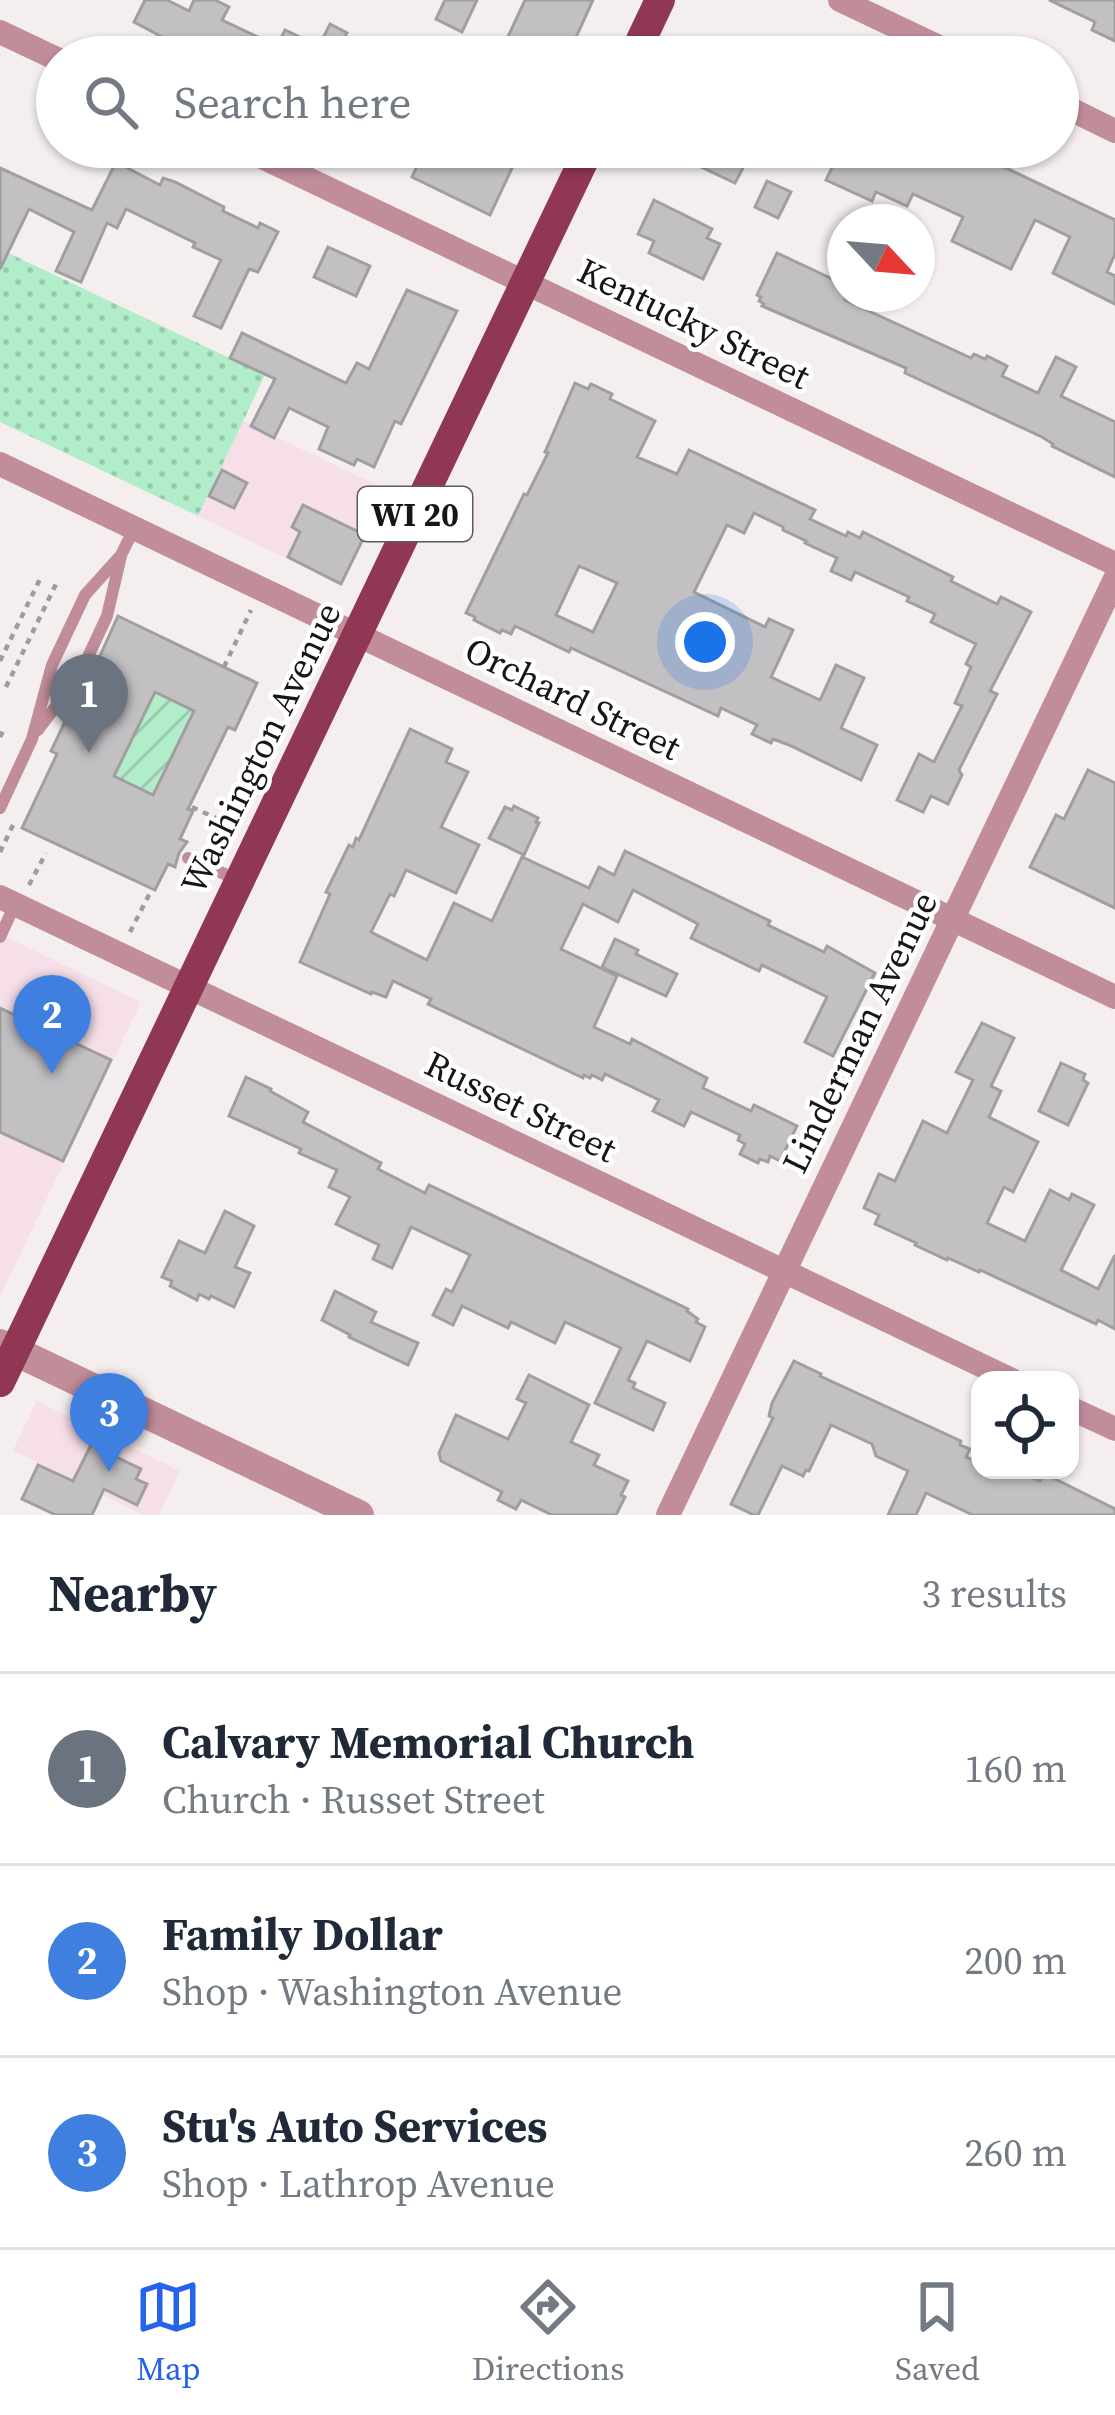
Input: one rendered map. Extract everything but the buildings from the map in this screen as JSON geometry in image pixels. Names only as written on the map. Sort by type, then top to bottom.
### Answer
[{"type":"main road","points":[[643,36],[660,0]]},
{"type":"main road","name":"Washington Avenue","points":[[0,1382],[8,1347],[189,987],[580,168]]},
{"type":"street","points":[[840,0],[916,36]]},
{"type":"street","points":[[0,32],[36,49]]},
{"type":"street","points":[[1079,114],[1115,130]]},
{"type":"street","name":"Kentucky Street","points":[[285,168],[1115,564]]},
{"type":"street","name":"Orchard Street","points":[[0,464],[1115,997]]},
{"type":"street","name":"Linderman Avenue","points":[[668,1515],[1115,579]]},
{"type":"street","name":"Russet Street","points":[[11,903],[993,1371]]},
{"type":"street","points":[[8,1347],[359,1515]]},
{"type":"street","points":[[1079,1412],[1115,1429]]},
{"type":"lane","points":[[0,808],[32,739],[52,665],[86,595],[121,555],[135,528]]},
{"type":"lane","points":[[32,739],[80,674],[107,616],[121,555]]},
{"type":"lane","points":[[188,858],[240,881]]},
{"type":"lane","points":[[0,937],[11,903]]},
{"type":"path","points":[[0,661],[42,575]]},
{"type":"path","points":[[6,687],[57,582]]},
{"type":"path","points":[[224,667],[261,589]]},
{"type":"path","points":[[0,737],[5,727]]},
{"type":"path","points":[[192,807],[229,824]]},
{"type":"path","points":[[11,903],[46,853]]},
{"type":"path","points":[[119,954],[152,889]]},
{"type":"shaded area","points":[[243,421],[387,490],[341,585],[198,516]]},
{"type":"shaded area","points":[[0,934],[141,1002],[0,1296]]},
{"type":"shaded area","points":[[37,1401],[180,1471],[159,1515],[143,1515],[13,1450]]},
{"type":"green space","points":[[0,249],[265,375],[198,516],[0,422]]},
{"type":"green space","points":[[155,692],[194,711],[153,795],[114,776]]},
{"type":"place","name":"Calvary Memorial Church","points":[[89,753]]},
{"type":"place","name":"Family Dollar","points":[[52,1074]]},
{"type":"place","name":"Stu's Auto Services","points":[[109,1472]]}]
